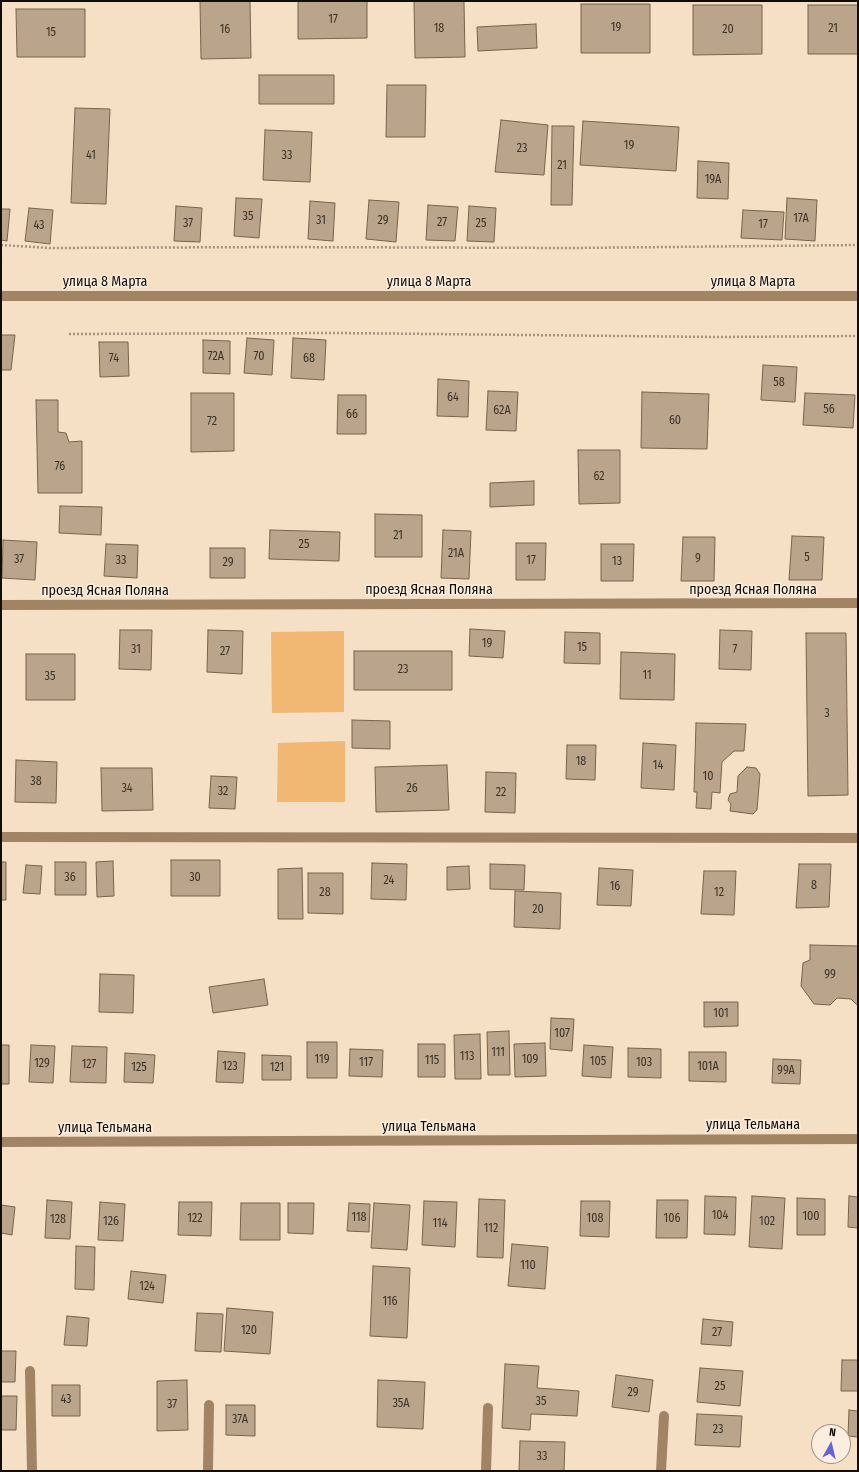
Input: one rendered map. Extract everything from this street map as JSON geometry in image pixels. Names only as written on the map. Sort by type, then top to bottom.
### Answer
[{"type":"street","name":"улица 8 Марта","points":[[1,296],[858,296]]},
{"type":"street","name":"проезд Ясная Поляна","points":[[1,605],[858,603]]},
{"type":"street","points":[[1,837],[858,838]]},
{"type":"street","name":"улица Тельмана","points":[[1,1142],[858,1139]]},
{"type":"street","points":[[30,1371],[32,1471]]},
{"type":"street","points":[[208,1471],[209,1405]]},
{"type":"street","points":[[486,1471],[488,1408]]},
{"type":"street","points":[[661,1471],[664,1416]]},
{"type":"path","points":[[1,245],[64,248],[573,248],[858,245]]},
{"type":"path","points":[[69,334],[338,333],[717,337],[858,336]]},
{"type":"shaded area","points":[[344,631],[344,712],[272,713],[271,632]]},
{"type":"shaded area","points":[[345,741],[345,802],[277,802],[278,743]]},
{"type":"building","points":[[200,1],[250,1],[251,58],[201,59]]},
{"type":"building","points":[[298,1],[367,1],[367,38],[298,39]]},
{"type":"building","points":[[414,1],[464,1],[465,57],[415,58]]},
{"type":"building","points":[[581,4],[650,4],[650,53],[581,53]]},
{"type":"building","points":[[693,5],[762,5],[762,54],[693,55]]},
{"type":"building","points":[[808,5],[858,5],[858,54],[808,54]]},
{"type":"building","points":[[16,9],[85,9],[85,57],[17,57]]},
{"type":"building","points":[[536,24],[537,48],[478,51],[477,27]]},
{"type":"building","points":[[259,75],[334,75],[334,104],[259,104]]},
{"type":"building","points":[[387,85],[426,85],[425,137],[386,137]]},
{"type":"building","points":[[75,108],[110,109],[106,204],[71,203]]},
{"type":"building","points":[[501,120],[548,125],[544,175],[495,172]]},
{"type":"building","points":[[583,121],[679,127],[676,171],[580,165]]},
{"type":"building","points":[[552,126],[574,126],[572,205],[551,205]]},
{"type":"building","points":[[265,130],[312,132],[310,182],[263,180]]},
{"type":"building","points":[[698,161],[729,163],[728,199],[697,198]]},
{"type":"building","points":[[236,198],[262,199],[259,238],[234,236]]},
{"type":"building","points":[[787,198],[817,200],[815,241],[785,239]]},
{"type":"building","points":[[369,200],[399,202],[396,242],[366,239]]},
{"type":"building","points":[[310,201],[335,203],[333,241],[308,239]]},
{"type":"building","points":[[428,205],[458,207],[455,241],[426,240]]},
{"type":"building","points":[[176,206],[202,208],[200,242],[174,241]]},
{"type":"building","points":[[469,206],[496,208],[494,242],[467,241]]},
{"type":"building","points":[[29,208],[53,210],[50,244],[25,241]]},
{"type":"building","points":[[1,209],[10,209],[7,241],[1,240]]},
{"type":"building","points":[[743,210],[784,212],[782,240],[741,238]]},
{"type":"building","points":[[1,335],[15,335],[11,370],[1,370]]},
{"type":"building","points":[[247,338],[274,340],[272,375],[244,373]]},
{"type":"building","points":[[293,338],[326,340],[324,380],[291,378]]},
{"type":"building","points":[[203,340],[230,341],[230,374],[203,373]]},
{"type":"building","points":[[99,342],[128,342],[129,376],[100,377]]},
{"type":"building","points":[[763,365],[797,367],[795,402],[761,400]]},
{"type":"building","points":[[438,379],[469,381],[468,417],[437,416]]},
{"type":"building","points":[[488,391],[518,392],[516,431],[486,430]]},
{"type":"building","points":[[642,392],[709,394],[707,449],[641,448]]},
{"type":"building","points":[[191,393],[234,393],[234,451],[191,452]]},
{"type":"building","points":[[805,393],[855,395],[853,428],[803,425]]},
{"type":"building","points":[[338,395],[366,395],[366,434],[337,434]]},
{"type":"building","points":[[36,400],[58,400],[58,432],[66,433],[69,442],[82,441],[82,493],[38,493]]},
{"type":"building","points":[[578,450],[620,450],[620,503],[579,504]]},
{"type":"building","points":[[534,481],[534,505],[490,507],[490,483]]},
{"type":"building","points":[[60,506],[102,507],[101,535],[59,533]]},
{"type":"building","points":[[375,514],[422,515],[422,557],[375,557]]},
{"type":"building","points":[[270,530],[340,532],[339,561],[269,559]]},
{"type":"building","points":[[443,530],[471,531],[469,579],[441,578]]},
{"type":"building","points":[[792,536],[824,537],[822,580],[789,580]]},
{"type":"building","points":[[683,537],[715,537],[714,581],[681,581]]},
{"type":"building","points":[[3,540],[37,542],[35,580],[2,578]]},
{"type":"building","points":[[516,543],[546,543],[545,580],[516,580]]},
{"type":"building","points":[[106,544],[138,545],[137,578],[104,576]]},
{"type":"building","points":[[601,544],[634,544],[633,581],[601,581]]},
{"type":"building","points":[[210,548],[245,548],[245,578],[210,578]]},
{"type":"building","points":[[470,629],[505,631],[503,658],[469,656]]},
{"type":"building","points":[[120,630],[152,630],[151,670],[119,669]]},
{"type":"building","points":[[208,630],[243,631],[242,674],[207,672]]},
{"type":"building","points":[[720,630],[752,631],[751,670],[719,669]]},
{"type":"building","points":[[565,632],[600,633],[600,664],[564,663]]},
{"type":"building","points":[[806,633],[846,633],[848,795],[808,796]]},
{"type":"building","points":[[354,651],[452,651],[452,690],[354,690]]},
{"type":"building","points":[[621,652],[675,654],[674,700],[620,699]]},
{"type":"building","points":[[26,654],[75,654],[75,700],[26,700]]},
{"type":"building","points":[[352,720],[390,721],[390,749],[352,748]]},
{"type":"building","points":[[696,723],[746,724],[744,751],[734,751],[722,762],[720,793],[712,792],[711,809],[696,808],[697,792],[694,792]]},
{"type":"building","points":[[643,743],[676,745],[674,790],[641,788]]},
{"type":"building","points":[[567,745],[596,745],[595,780],[566,779]]},
{"type":"building","points":[[16,760],[57,762],[56,803],[15,802]]},
{"type":"building","points":[[447,765],[449,810],[376,812],[375,767]]},
{"type":"building","points":[[747,767],[756,768],[760,774],[757,810],[753,814],[730,811],[731,804],[728,800],[730,794],[737,792],[738,776]]},
{"type":"building","points":[[101,768],[152,768],[153,810],[102,811]]},
{"type":"building","points":[[486,772],[516,773],[515,813],[485,812]]},
{"type":"building","points":[[211,776],[237,777],[235,809],[209,808]]},
{"type":"building","points":[[171,860],[220,860],[220,896],[171,896]]},
{"type":"building","points":[[113,861],[114,896],[97,897],[96,862]]},
{"type":"building","points":[[1,862],[6,862],[6,900],[1,900]]},
{"type":"building","points":[[55,862],[86,862],[86,895],[55,895]]},
{"type":"building","points":[[372,863],[407,864],[406,900],[371,899]]},
{"type":"building","points":[[490,864],[525,865],[524,890],[490,889]]},
{"type":"building","points":[[799,864],[831,864],[829,907],[796,908]]},
{"type":"building","points":[[26,865],[42,866],[40,894],[23,893]]},
{"type":"building","points":[[469,866],[470,889],[447,890],[447,867]]},
{"type":"building","points":[[302,868],[303,919],[278,919],[278,869]]},
{"type":"building","points":[[599,868],[633,870],[631,906],[597,905]]},
{"type":"building","points":[[704,871],[736,871],[734,915],[701,914]]},
{"type":"building","points":[[308,873],[343,873],[343,914],[308,913]]},
{"type":"building","points":[[515,891],[561,893],[560,929],[514,927]]},
{"type":"building","points":[[810,945],[858,946],[858,1006],[851,999],[837,998],[830,1005],[814,1004],[801,986],[803,963],[810,960]]},
{"type":"building","points":[[100,974],[134,975],[133,1013],[99,1012]]},
{"type":"building","points":[[264,979],[268,1005],[213,1013],[209,987]]},
{"type":"building","points":[[704,1002],[738,1002],[738,1026],[704,1027]]},
{"type":"building","points":[[551,1018],[574,1019],[572,1051],[550,1049]]},
{"type":"building","points":[[509,1031],[510,1075],[488,1075],[487,1032]]},
{"type":"building","points":[[480,1034],[481,1079],[455,1079],[454,1035]]},
{"type":"building","points":[[307,1042],[337,1042],[337,1078],[307,1078]]},
{"type":"building","points":[[545,1043],[546,1076],[515,1077],[514,1044]]},
{"type":"building","points":[[418,1044],[445,1044],[445,1077],[418,1077]]},
{"type":"building","points":[[1,1045],[9,1045],[9,1084],[1,1084]]},
{"type":"building","points":[[31,1045],[55,1046],[53,1083],[29,1082]]},
{"type":"building","points":[[584,1045],[613,1047],[611,1078],[582,1076]]},
{"type":"building","points":[[72,1046],[107,1047],[106,1083],[70,1082]]},
{"type":"building","points":[[628,1048],[661,1049],[661,1078],[628,1077]]},
{"type":"building","points":[[350,1049],[383,1050],[382,1077],[349,1076]]},
{"type":"building","points":[[218,1051],[245,1053],[243,1083],[216,1082]]},
{"type":"building","points":[[689,1052],[726,1052],[726,1082],[689,1081]]},
{"type":"building","points":[[125,1053],[155,1055],[153,1083],[124,1082]]},
{"type":"building","points":[[262,1055],[291,1056],[291,1080],[262,1080]]},
{"type":"building","points":[[773,1059],[801,1060],[800,1084],[772,1083]]},
{"type":"building","points":[[705,1196],[736,1197],[735,1235],[704,1234]]},
{"type":"building","points":[[752,1196],[785,1198],[782,1249],[749,1247]]},
{"type":"building","points":[[849,1196],[858,1197],[858,1228],[848,1227]]},
{"type":"building","points":[[797,1198],[825,1199],[825,1235],[797,1235]]},
{"type":"building","points":[[479,1199],[505,1200],[503,1258],[477,1257]]},
{"type":"building","points":[[47,1200],[72,1202],[70,1239],[45,1238]]},
{"type":"building","points":[[657,1200],[688,1200],[687,1238],[656,1238]]},
{"type":"building","points":[[424,1201],[457,1202],[455,1247],[422,1245]]},
{"type":"building","points":[[581,1201],[610,1201],[609,1237],[580,1236]]},
{"type":"building","points":[[100,1202],[125,1204],[123,1241],[98,1240]]},
{"type":"building","points":[[179,1202],[212,1202],[211,1236],[178,1235]]},
{"type":"building","points":[[241,1203],[280,1203],[280,1240],[240,1240]]},
{"type":"building","points":[[288,1203],[314,1203],[313,1234],[288,1233]]},
{"type":"building","points":[[349,1203],[370,1204],[369,1232],[347,1231]]},
{"type":"building","points":[[374,1203],[410,1205],[407,1250],[371,1248]]},
{"type":"building","points":[[1,1205],[15,1207],[12,1235],[1,1233]]},
{"type":"building","points":[[512,1244],[548,1247],[545,1289],[508,1286]]},
{"type":"building","points":[[76,1246],[95,1247],[94,1290],[75,1289]]},
{"type":"building","points":[[373,1266],[410,1268],[407,1338],[370,1336]]},
{"type":"building","points":[[131,1271],[166,1275],[163,1303],[128,1299]]},
{"type":"building","points":[[227,1308],[273,1312],[270,1354],[224,1351]]},
{"type":"building","points":[[197,1313],[223,1314],[221,1352],[195,1351]]},
{"type":"building","points":[[67,1316],[89,1318],[87,1346],[64,1345]]},
{"type":"building","points":[[703,1319],[733,1322],[731,1346],[701,1344]]},
{"type":"building","points":[[1,1351],[16,1351],[15,1382],[1,1382]]},
{"type":"building","points":[[842,1360],[858,1360],[858,1391],[841,1391]]},
{"type":"building","points":[[505,1364],[539,1366],[537,1388],[579,1391],[577,1416],[531,1414],[530,1430],[502,1428]]},
{"type":"building","points":[[700,1368],[743,1371],[740,1406],[697,1402]]},
{"type":"building","points":[[616,1375],[653,1380],[649,1412],[612,1407]]},
{"type":"building","points":[[187,1380],[188,1430],[157,1431],[157,1381]]},
{"type":"building","points":[[378,1380],[425,1382],[423,1429],[377,1427]]},
{"type":"building","points":[[52,1385],[80,1385],[80,1416],[52,1416]]},
{"type":"building","points":[[1,1396],[17,1396],[16,1430],[1,1430]]},
{"type":"building","points":[[226,1405],[255,1405],[255,1436],[226,1435]]},
{"type":"building","points":[[849,1410],[858,1411],[858,1437],[851,1436],[851,1424],[848,1424]]},
{"type":"building","points":[[697,1414],[742,1416],[740,1447],[695,1445]]},
{"type":"building","points":[[520,1441],[565,1442],[564,1471],[519,1471]]}]
